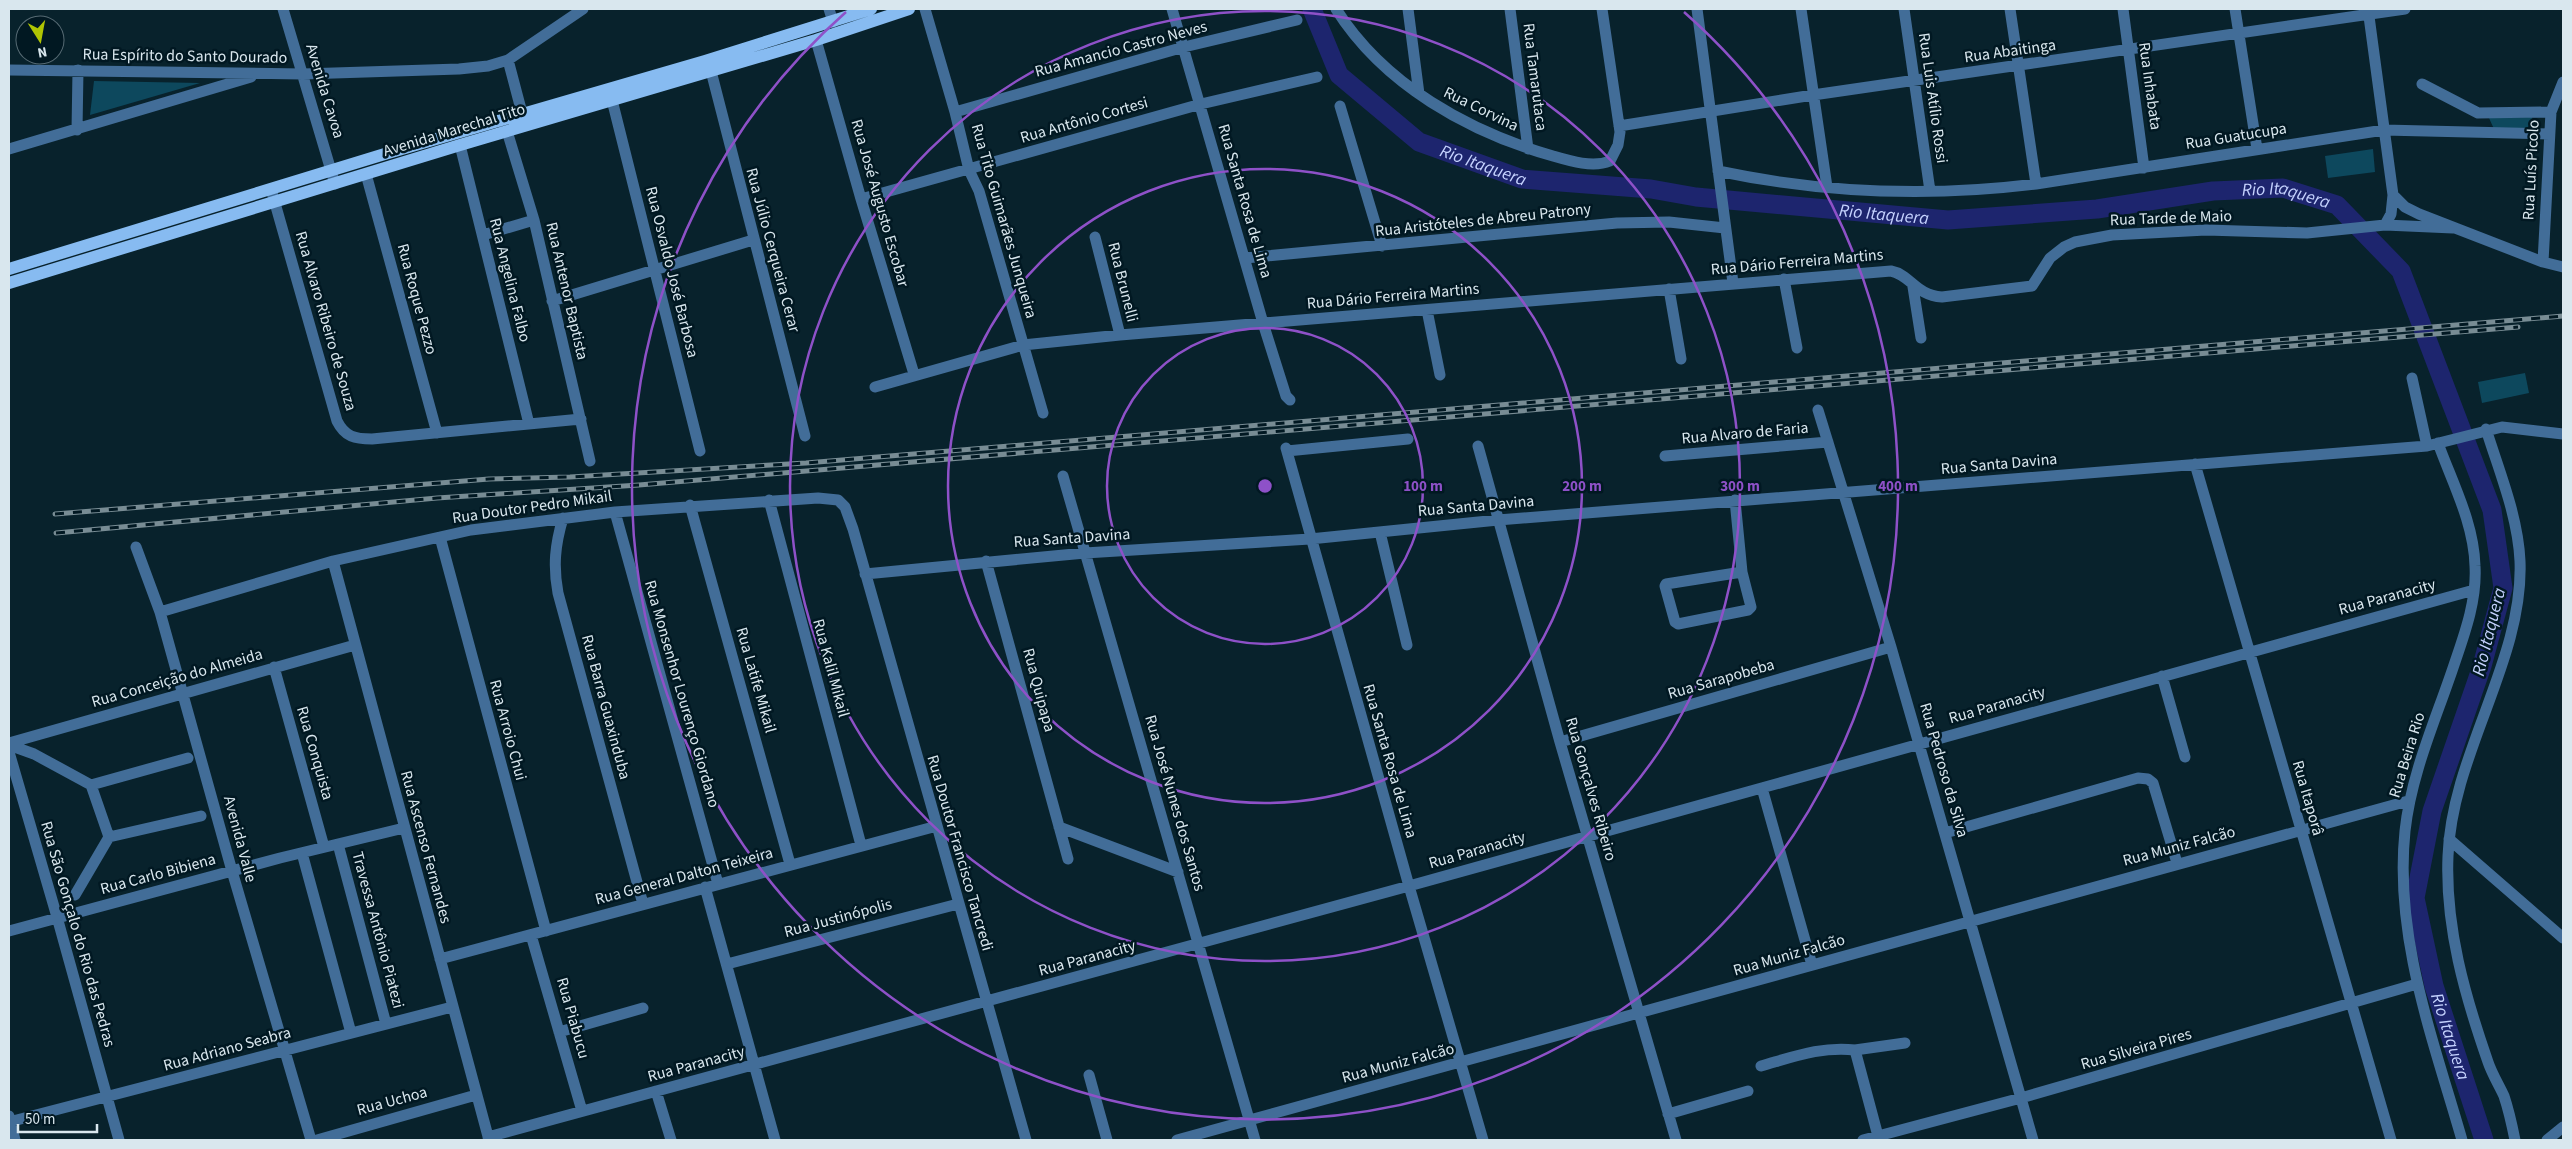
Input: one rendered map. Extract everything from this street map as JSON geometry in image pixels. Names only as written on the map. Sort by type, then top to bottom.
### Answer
[{"type":"main road","name":"Avenida Marechal Tito","points":[[9,269],[871,9]]},
{"type":"main road","name":"Avenida Marechal Tito","points":[[9,283],[460,144],[711,72],[909,9]]},
{"type":"street","name":"Avenida Cavoa","points":[[283,9],[335,184]]},
{"type":"street","name":"Rua Espírito do Santo Dourado","points":[[9,70],[303,74],[459,69],[488,66],[508,60],[583,9]]},
{"type":"street","points":[[829,9],[833,22]]},
{"type":"street","name":"Rua Tito Guimarães Junqueira","points":[[925,9],[955,112],[969,170],[979,192],[1043,413]]},
{"type":"street","name":"Rua Santa Rosa de Lima","points":[[1172,9],[1263,323],[1286,396],[1290,400]]},
{"type":"street","name":"Rua Corvina","points":[[1336,9],[1365,46],[1419,94],[1436,106],[1469,124],[1528,149],[1567,160],[1603,164],[1613,157],[1620,138],[1602,9]]},
{"type":"street","points":[[1408,9],[1419,94]]},
{"type":"street","name":"Rua Tamarutaca","points":[[1510,9],[1528,149]]},
{"type":"street","points":[[1697,9],[1724,224],[1734,283]]},
{"type":"street","points":[[1801,9],[1827,187]]},
{"type":"street","name":"Rua Luis Atílio Rossi","points":[[1904,9],[1930,191]]},
{"type":"street","points":[[2010,9],[2036,184]]},
{"type":"street","name":"Rua Inhabata","points":[[2123,9],[2144,168]]},
{"type":"street","points":[[2235,9],[2258,149]]},
{"type":"street","name":"Rua Abaitinga","points":[[1619,126],[1813,95],[2238,34],[2368,11],[2405,9]]},
{"type":"street","points":[[2368,11],[2393,195],[2391,214],[2381,226]]},
{"type":"street","name":"Rua Amancio Castro Neves","points":[[955,112],[1184,47],[1297,20]]},
{"type":"street","name":"Rua José Augusto Escobar","points":[[816,40],[861,200],[914,374]]},
{"type":"street","points":[[508,60],[522,114]]},
{"type":"street","points":[[77,130],[78,70]]},
{"type":"street","name":"Rua Júlio Cerqueira Cerar","points":[[711,72],[805,436]]},
{"type":"street","points":[[9,149],[263,73]]},
{"type":"street","name":"Rua Antônio Cortesi","points":[[861,200],[1201,104],[1316,77]]},
{"type":"street","name":"Rua Luís Picolo","points":[[2543,262],[2551,112],[2563,82]]},
{"type":"street","points":[[2422,84],[2478,113],[2485,124],[2476,132]]},
{"type":"street","name":"Rua Osvaldo José Barbosa","points":[[612,100],[700,451]]},
{"type":"street","points":[[1340,106],[1382,246]]},
{"type":"street","points":[[2478,113],[2551,112]]},
{"type":"street","name":"Rua Guatucupa","points":[[1930,191],[2036,184],[2384,130],[2549,134]]},
{"type":"street","name":"Rua Antenor Baptista","points":[[508,131],[534,220],[590,460]]},
{"type":"street","name":"Rua Angelina Falbo","points":[[460,144],[528,424]]},
{"type":"street","name":"Rua Roque Pezzo","points":[[366,174],[437,433]]},
{"type":"street","points":[[1719,177],[1827,187],[1930,191]]},
{"type":"street","name":"Rua Alvaro Ribeiro de Souza","points":[[271,189],[340,428],[350,437],[359,439],[437,433],[581,419]]},
{"type":"street","points":[[2393,195],[2405,207],[2453,228],[2543,262],[2563,267]]},
{"type":"street","points":[[483,235],[534,220]]},
{"type":"street","name":"Rua Aristóteles de Abreu Patrony","points":[[1244,258],[1617,223],[1724,224]]},
{"type":"street","name":"Rua Tarde de Maio","points":[[2032,286],[2050,258],[2075,242],[2112,235],[2206,230],[2307,233],[2381,226],[2453,228]]},
{"type":"street","name":"Rua Brunelli","points":[[1095,236],[1120,335]]},
{"type":"street","points":[[552,301],[754,240]]},
{"type":"street","name":"Rua Dário Ferreira Martins","points":[[875,387],[914,374],[1024,345],[1120,335],[1891,271],[1901,275],[1913,287],[1928,295],[1942,297],[2032,286]]},
{"type":"street","points":[[1784,279],[1797,348]]},
{"type":"street","points":[[1913,287],[1921,338]]},
{"type":"street","points":[[1670,290],[1681,359]]},
{"type":"street","points":[[1427,310],[1440,375]]},
{"type":"street","name":"Rua Beira Rio","points":[[2412,378],[2468,523],[2475,564],[2474,590],[2469,618],[2408,801],[2402,886],[2417,984],[2462,1140]]},
{"type":"street","name":"Rua Pedroso da Silva","points":[[1818,410],[1845,492],[1891,647],[2033,1140]]},
{"type":"street","name":"Rua Santa Davina","points":[[865,574],[986,561],[1310,539],[1498,520],[2437,443],[2481,431],[2511,427],[2563,434]]},
{"type":"street","points":[[2481,431],[2516,530],[2520,575],[2514,625],[2455,801],[2449,839],[2447,882],[2452,932],[2482,1046],[2504,1095],[2515,1140]]},
{"type":"street","name":"Rua Santa Rosa de Lima","points":[[1408,439],[1286,450],[1483,1140]]},
{"type":"street","name":"Rua Alvaro de Faria","points":[[1665,456],[1828,442]]},
{"type":"street","name":"Rua Gonçalves Ribeiro","points":[[1478,446],[1560,742],[1676,1140]]},
{"type":"street","name":"Rua Itaporâ","points":[[2195,464],[2390,1140]]},
{"type":"street","name":"Rua José Nunes dos Santos","points":[[1063,476],[1255,1140]]},
{"type":"street","name":"Rua Doutor Pedro Mikail","points":[[160,612],[333,561],[440,537],[518,523],[615,512],[769,500],[818,498],[838,500],[849,516],[865,574]]},
{"type":"street","name":"Rua Kalil Mikail","points":[[769,500],[862,845]]},
{"type":"street","points":[[1735,500],[1742,572],[1751,604],[1748,610],[1677,624],[1665,586],[1668,583],[1742,572]]},
{"type":"street","name":"Rua Latife Mikail","points":[[690,505],[790,864]]},
{"type":"street","name":"Rua Monsenhor Lourenço Giordano","points":[[615,512],[718,884]]},
{"type":"street","name":"Rua Barra Guaxinduba","points":[[563,518],[554,553],[558,594],[643,904]]},
{"type":"street","points":[[1380,532],[1407,645]]},
{"type":"street","name":"Rua Arroio Chui","points":[[440,537],[546,931]]},
{"type":"street","name":"Avenida Valle","points":[[136,547],[160,612],[232,871],[311,1140]]},
{"type":"street","name":"Rua Ascenso Fernandes","points":[[333,561],[488,1139]]},
{"type":"street","name":"Rua Quipapa","points":[[986,561],[1068,859]]},
{"type":"street","name":"Rua Doutor Francisco Tancredi","points":[[865,574],[1026,1140]]},
{"type":"street","name":"Rua Paranacity","points":[[488,1139],[582,1111],[1409,886],[2474,590]]},
{"type":"street","name":"Rua Conceição do Almeida","points":[[9,744],[355,645]]},
{"type":"street","name":"Rua Sarapobeba","points":[[1560,742],[1891,647]]},
{"type":"street","name":"Rua Conquista","points":[[274,667],[324,847]]},
{"type":"street","points":[[2162,676],[2185,758]]},
{"type":"street","points":[[9,744],[34,754],[91,785],[109,837]]},
{"type":"street","name":"Rua São Gonçalo do Rio das Pedras","points":[[9,752],[119,1140]]},
{"type":"street","points":[[91,785],[188,758]]},
{"type":"street","points":[[1945,833],[2138,778],[2148,779],[2153,783],[2177,863]]},
{"type":"street","points":[[1762,788],[1812,965]]},
{"type":"street","name":"Rua Muniz Falcão","points":[[1178,1140],[2177,863],[2408,801]]},
{"type":"street","points":[[75,895],[109,837],[201,816]]},
{"type":"street","name":"Rua General Dalton Teixeira","points":[[440,960],[790,864],[937,826]]},
{"type":"street","points":[[1059,827],[1178,872]]},
{"type":"street","name":"Rua Carlo Bibiena","points":[[9,931],[324,847],[404,828]]},
{"type":"street","points":[[2449,839],[2563,938]]},
{"type":"street","name":"Travessa Antônio Piatezi","points":[[338,844],[386,1024]]},
{"type":"street","points":[[302,853],[351,1033]]},
{"type":"street","points":[[705,887],[775,1140]]},
{"type":"street","name":"Rua Justinópolis","points":[[727,964],[958,904]]},
{"type":"street","name":"Rua Piabucu","points":[[531,935],[582,1111]]},
{"type":"street","name":"Rua Silveira Pires","points":[[1863,1140],[2021,1098],[2350,1005],[2417,984]]},
{"type":"street","name":"Rua Adriano Seabra","points":[[9,1120],[107,1097],[452,1007]]},
{"type":"street","points":[[560,1032],[643,1008]]},
{"type":"street","points":[[1761,1066],[1816,1051],[1835,1048],[1855,1050],[1905,1043]]},
{"type":"street","points":[[1855,1050],[1878,1136]]},
{"type":"street","points":[[1089,1075],[1106,1140]]},
{"type":"street","points":[[1668,1114],[1748,1090]]},
{"type":"street","points":[[656,1091],[670,1140]]},
{"type":"street","name":"Rua Uchoa","points":[[317,1140],[476,1095]]},
{"type":"street","points":[[9,1120],[15,1140]]},
{"type":"street","points":[[2547,1140],[2563,1127]]},
{"type":"shaded area","points":[[94,81],[200,83],[90,115]]},
{"type":"shaded area","points":[[2532,117],[2533,121],[2527,128],[2494,129],[2489,118]]},
{"type":"shaded area","points":[[2373,149],[2375,172],[2328,178],[2325,156]]},
{"type":"shaded area","points":[[2525,373],[2529,393],[2482,403],[2478,382]]},
{"type":"waterway","name":"Rio Itaquera","points":[[1312,9],[1339,75],[1419,142],[1522,179],[1651,189],[1696,197],[1948,220],[2097,209],[2213,191],[2283,188],[2337,205],[2401,271],[2492,510],[2503,588],[2482,666],[2432,811],[2415,898],[2434,986],[2484,1140]]},
{"type":"railway","points":[[55,514],[489,479],[570,477],[806,463],[2563,316]]},
{"type":"railway","points":[[56,533],[437,498],[639,485],[2518,327]]}]
